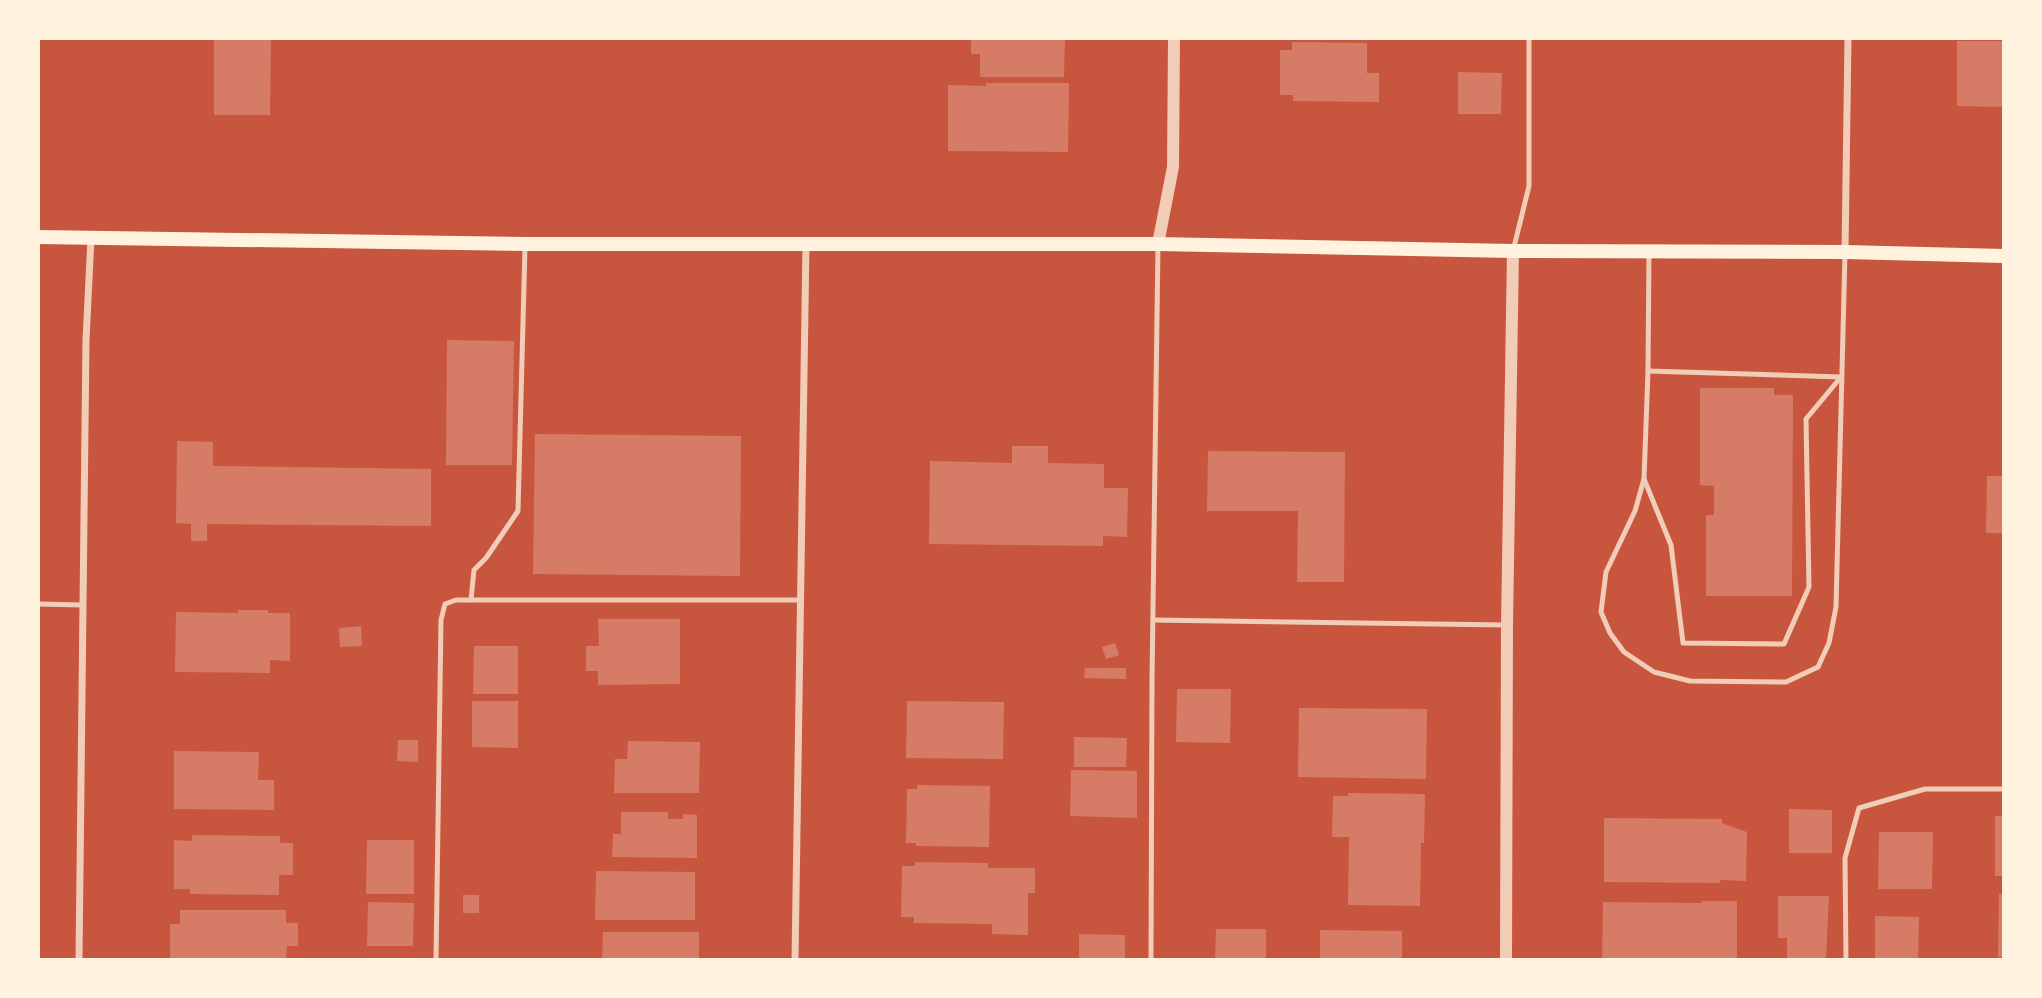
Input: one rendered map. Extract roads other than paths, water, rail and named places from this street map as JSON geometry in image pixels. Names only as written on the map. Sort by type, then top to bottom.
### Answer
[{"type":"main road","points":[[38,237],[525,244],[1158,244],[2004,256]]},
{"type":"street","points":[[1158,244],[1173,167],[1174,38]]},
{"type":"street","points":[[1845,252],[1848,38]]},
{"type":"street","points":[[79,960],[86,340],[90,237]]},
{"type":"street","points":[[795,960],[806,244]]},
{"type":"street","points":[[1506,960],[1507,625],[1513,251]]},
{"type":"lane","points":[[1513,251],[1529,186],[1529,38]]},
{"type":"lane","points":[[471,600],[474,570],[486,558],[518,510],[525,244]]},
{"type":"lane","points":[[1151,960],[1158,244]]},
{"type":"lane","points":[[1649,252],[1644,480],[1635,510],[1606,572],[1601,612],[1610,633],[1624,652],[1654,672],[1690,681],[1786,682],[1818,667],[1829,643],[1836,607],[1845,252]]},
{"type":"lane","points":[[1648,372],[1841,377]]},
{"type":"lane","points":[[1644,480],[1671,545],[1683,643],[1784,644],[1809,587],[1806,419],[1841,377]]},
{"type":"lane","points":[[436,960],[441,620],[445,604],[456,600],[801,600]]},
{"type":"lane","points":[[38,604],[83,605]]},
{"type":"lane","points":[[1153,620],[1507,625]]},
{"type":"lane","points":[[1846,960],[1845,858],[1859,808],[1924,789],[2004,789]]}]
